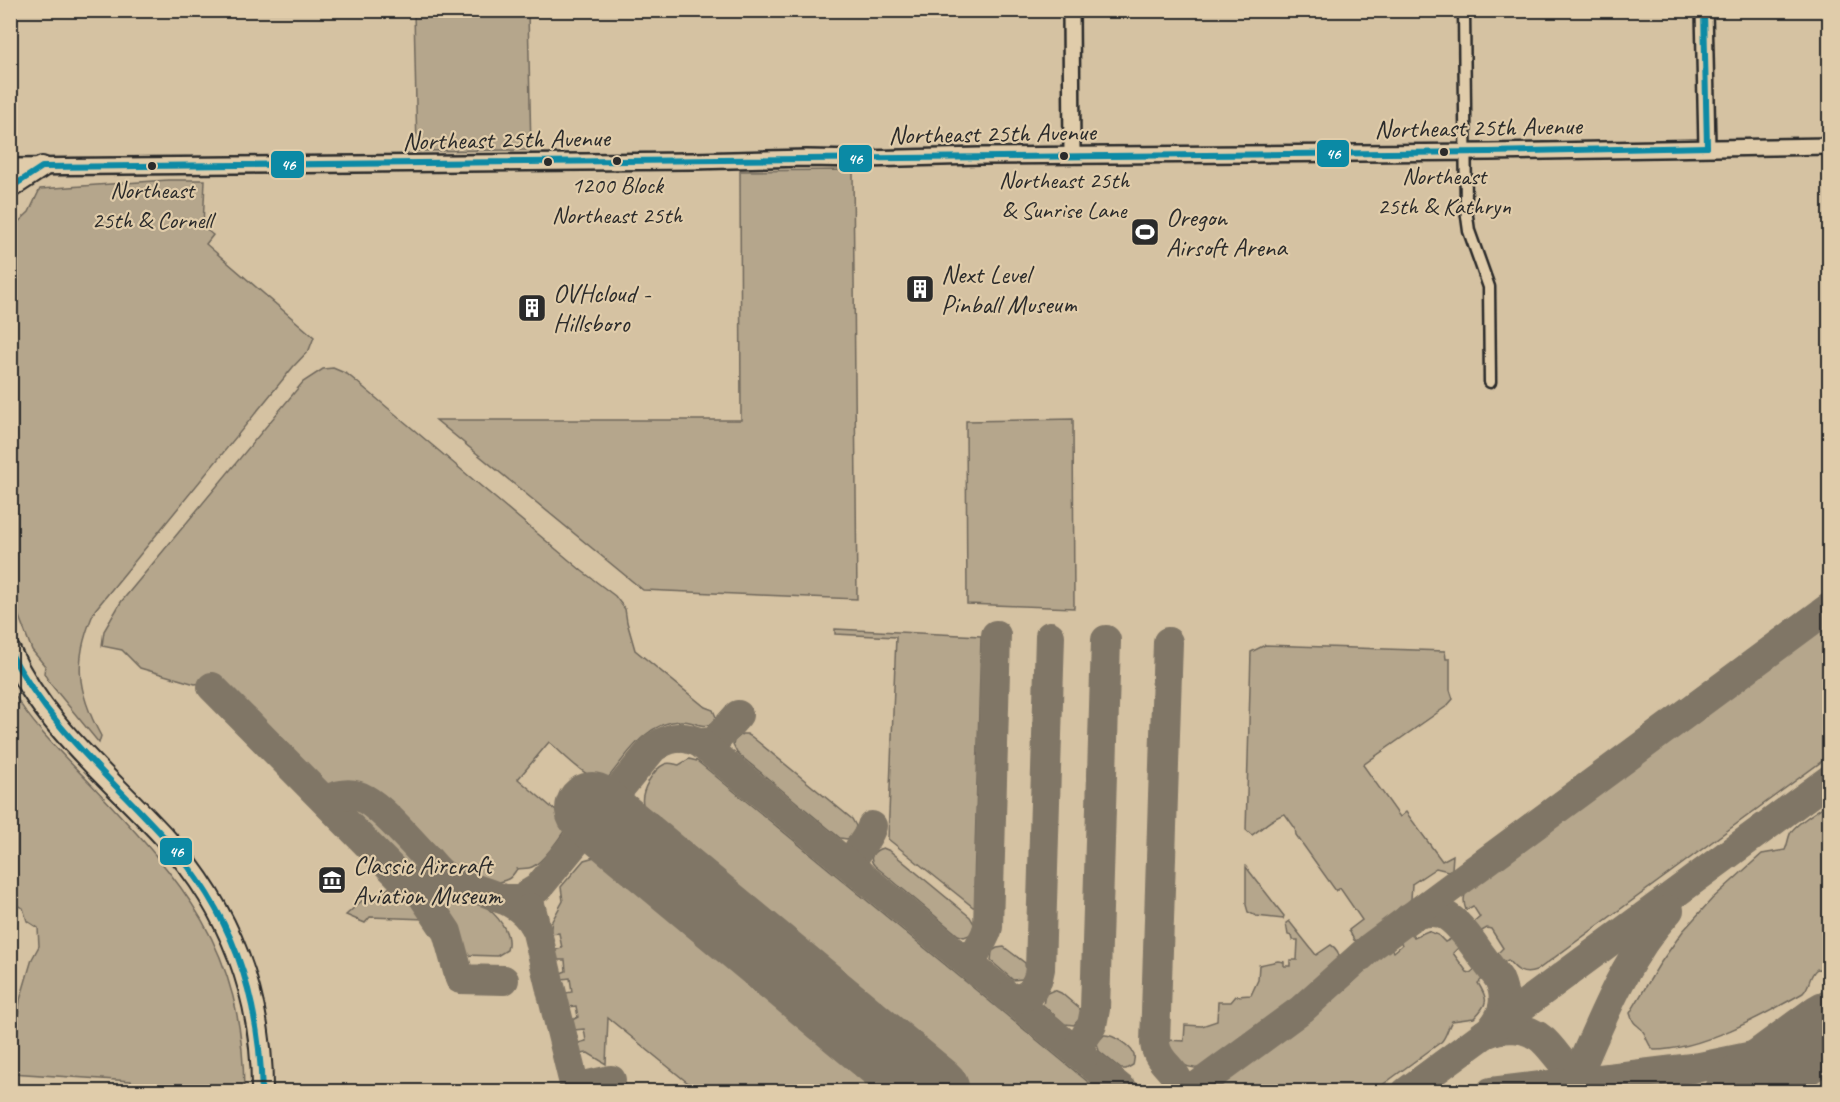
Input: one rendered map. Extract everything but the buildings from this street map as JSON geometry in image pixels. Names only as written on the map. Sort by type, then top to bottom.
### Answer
[{"type":"highway","points":[[10,188],[42,167]]},
{"type":"highway","points":[[10,651],[48,712],[87,758],[167,840],[207,892],[221,916],[234,940],[253,1000],[262,1092]]},
{"type":"main road","points":[[1071,10],[1071,155]]},
{"type":"main road","points":[[1704,10],[1707,147]]},
{"type":"main road","name":"Northeast 25th Avenue","points":[[10,167],[693,161],[1830,146]]},
{"type":"street","points":[[1464,10],[1466,209],[1469,231],[1489,287],[1490,382]]},
{"type":"shaded area","points":[[414,11],[528,11],[531,150],[417,151]]},
{"type":"shaded area","points":[[853,170],[857,599],[643,590],[436,420],[741,420],[740,171]]},
{"type":"shaded area","points":[[168,180],[205,180],[203,227],[213,235],[206,244],[314,337],[309,350],[95,610],[83,643],[80,674],[86,704],[101,736],[99,743],[49,682],[44,673],[45,666],[32,650],[11,596],[11,229],[29,212],[40,189]]},
{"type":"shaded area","points":[[333,368],[347,374],[357,382],[582,571],[615,596],[625,609],[635,650],[705,707],[713,710],[716,717],[712,724],[708,725],[680,721],[657,727],[638,741],[608,778],[594,778],[549,742],[518,779],[564,818],[566,828],[541,861],[530,868],[517,869],[513,875],[501,882],[483,882],[465,878],[449,870],[424,850],[375,796],[362,790],[330,786],[324,783],[258,713],[231,689],[217,681],[195,684],[140,668],[122,650],[102,646],[104,631],[121,602],[303,382],[323,369]]},
{"type":"shaded area","points":[[1073,419],[1074,608],[967,604],[966,421]]},
{"type":"shaded area","points":[[1829,622],[1829,756],[1536,971],[1524,972],[1508,960],[1503,963],[1497,954],[1503,948],[1491,929],[1487,928],[1480,932],[1473,923],[1480,917],[1473,906],[1466,910],[1464,900],[1468,884]]},
{"type":"shaded area","points":[[835,629],[981,636],[974,886],[982,890],[982,904],[978,907],[973,907],[888,839],[896,637],[835,634]]},
{"type":"shaded area","points":[[1265,645],[1445,651],[1446,659],[1450,659],[1450,690],[1453,699],[1447,706],[1363,765],[1400,817],[1406,812],[1442,861],[1453,855],[1452,869],[1448,871],[1436,868],[1412,884],[1411,899],[1403,909],[1361,942],[1354,940],[1349,930],[1362,920],[1340,888],[1336,891],[1296,835],[1295,828],[1285,814],[1272,820],[1252,835],[1246,830],[1251,652]]},
{"type":"shaded area","points":[[11,689],[48,738],[154,853],[180,886],[202,920],[220,956],[233,996],[241,1040],[244,1091],[131,1091],[131,1081],[11,1073],[20,1000],[32,959],[39,946],[38,928],[27,921],[23,908],[11,903]]},
{"type":"shaded area","points":[[742,734],[752,737],[852,819],[856,826],[853,836],[847,839],[840,838],[737,753],[733,745],[734,741]]},
{"type":"shaded area","points":[[689,759],[697,761],[1099,1091],[973,1091],[729,890],[663,831],[659,817],[645,809],[643,793],[645,787],[660,767],[668,763],[679,765]]},
{"type":"shaded area","points":[[355,801],[368,808],[429,870],[418,872],[406,868],[340,802]]},
{"type":"shaded area","points":[[1829,802],[1829,970],[1817,969],[1803,993],[1731,1030],[1691,1044],[1654,1050],[1642,1030],[1633,1021],[1630,1013],[1659,965],[1683,931],[1712,899],[1762,854],[1785,850],[1794,828]]},
{"type":"shaded area","points":[[883,848],[890,851],[970,917],[974,924],[972,934],[964,937],[958,935],[875,866],[872,857]]},
{"type":"shaded area","points":[[598,856],[608,861],[612,872],[632,873],[895,1091],[871,1091],[866,1087],[862,1092],[698,1091],[608,1018],[606,1064],[588,1053],[580,1054],[578,1043],[586,1041],[584,1029],[574,1030],[572,1020],[578,1017],[576,1006],[569,1007],[566,993],[572,992],[570,978],[562,979],[561,973],[566,971],[565,960],[557,960],[555,950],[562,948],[559,933],[550,934],[552,921],[563,901],[561,887],[584,860]]},
{"type":"shaded area","points":[[1246,867],[1284,916],[1283,919],[1256,916],[1248,912]]},
{"type":"shaded area","points":[[391,886],[403,889],[415,897],[430,921],[370,917],[365,923],[346,915],[365,898],[372,902]]},
{"type":"shaded area","points":[[444,887],[466,894],[498,918],[508,939],[507,950],[497,956],[464,955],[455,927],[431,893],[431,890]]},
{"type":"shaded area","points":[[1289,921],[1316,955],[1331,945],[1338,953],[1339,964],[1291,1005],[1209,1066],[1188,1067],[1174,1059],[1166,1047],[1166,1040],[1184,1041],[1185,1025],[1202,1026],[1217,1021],[1218,1002],[1231,1002],[1236,996],[1251,995],[1258,980],[1259,965],[1278,961],[1284,962],[1284,966],[1290,966],[1290,960],[1297,960],[1298,940],[1293,940],[1292,936],[1288,935],[1286,923]]},
{"type":"shaded area","points":[[1410,930],[1414,937],[1428,931],[1438,935],[1445,942],[1453,938],[1459,947],[1453,953],[1467,972],[1470,973],[1475,969],[1483,978],[1478,983],[1484,993],[1485,1001],[1474,1018],[1452,1021],[1441,1042],[1374,1091],[1215,1091],[1218,1083],[1320,1007],[1386,947],[1389,946],[1394,952],[1402,945],[1399,938]]},
{"type":"shaded area","points":[[1004,947],[1025,963],[1026,973],[1022,979],[1013,980],[991,961],[992,951]]},
{"type":"shaded area","points":[[1054,990],[1081,1010],[1081,1017],[1074,1025],[1065,1024],[1043,1005],[1045,994]]},
{"type":"shaded area","points":[[1104,1035],[1116,1038],[1129,1048],[1134,1054],[1133,1065],[1121,1069],[1099,1051],[1097,1043]]},
{"type":"taxiway","points":[[1189,1092],[1302,1009],[1372,946],[1830,607]]},
{"type":"taxiway","points":[[978,973],[975,966],[975,955],[988,927],[996,635]]},
{"type":"taxiway","points":[[1007,997],[1026,996],[1034,988],[1040,969],[1050,636]]},
{"type":"taxiway","points":[[1083,1057],[1080,1045],[1092,1025],[1095,1009],[1106,640]]},
{"type":"taxiway","points":[[1168,642],[1155,1043],[1160,1056],[1180,1084],[1182,1092]]},
{"type":"taxiway","points":[[212,687],[401,878],[414,882],[454,880]]},
{"type":"taxiway","points":[[700,743],[714,742],[738,715]]},
{"type":"taxiway","points":[[501,899],[520,899],[538,888],[653,748],[664,741],[688,738],[700,743],[1125,1092]]},
{"type":"taxiway","points":[[1406,1092],[1830,779]]},
{"type":"taxiway","points":[[326,800],[346,794],[365,799],[389,818],[442,874],[459,883],[508,901],[527,916],[534,926]]},
{"type":"taxiway","points":[[859,873],[855,867],[855,856],[872,826]]},
{"type":"taxiway","points":[[414,883],[447,932],[460,979],[504,980]]},
{"type":"taxiway","points":[[531,908],[576,1092]]},
{"type":"taxiway","points":[[1570,1092],[1624,973],[1652,930],[1669,910]]},
{"type":"taxiway","points":[[1409,918],[1430,912],[1439,913],[1454,921],[1467,936],[1502,986],[1504,1004],[1493,1027]]},
{"type":"taxiway","points":[[1485,1034],[1507,1028],[1530,1032],[1543,1040],[1570,1070],[1594,1079]]},
{"type":"taxiway","points":[[1491,1092],[1700,1067],[1805,1045]]},
{"type":"taxiway","points":[[575,1088],[611,1080]]},
{"type":"runway","points":[[592,809],[933,1092]]},
{"type":"runway","points":[[1742,1092],[1830,1027]]},
{"type":"transit line","name":"46","points":[[1704,10],[1707,147]]},
{"type":"transit line","name":"46","points":[[10,188],[42,167],[1489,152],[1707,147]]},
{"type":"transit line","name":"46","points":[[10,652],[43,705],[81,750],[164,837],[188,865],[208,895],[224,925],[248,988],[260,1056],[262,1092]]},
{"type":"place","name":"Northeast 25th & Kathryn","points":[[1444,152]]},
{"type":"place","name":"Northeast 25th & Sunrise Lane","points":[[1064,156]]},
{"type":"place","name":"1200 Block Northeast 25th","points":[[617,161]]},
{"type":"place","name":"Northeast 25th & Cornell","points":[[152,166]]},
{"type":"place","name":"Oregon Airsoft Arena","points":[[1145,232]]},
{"type":"place","name":"Next Level Pinball Museum","points":[[920,289]]},
{"type":"place","name":"OVHcloud - Hillsboro","points":[[532,308]]},
{"type":"place","name":"Classic Aircraft Aviation Museum","points":[[332,880]]}]
